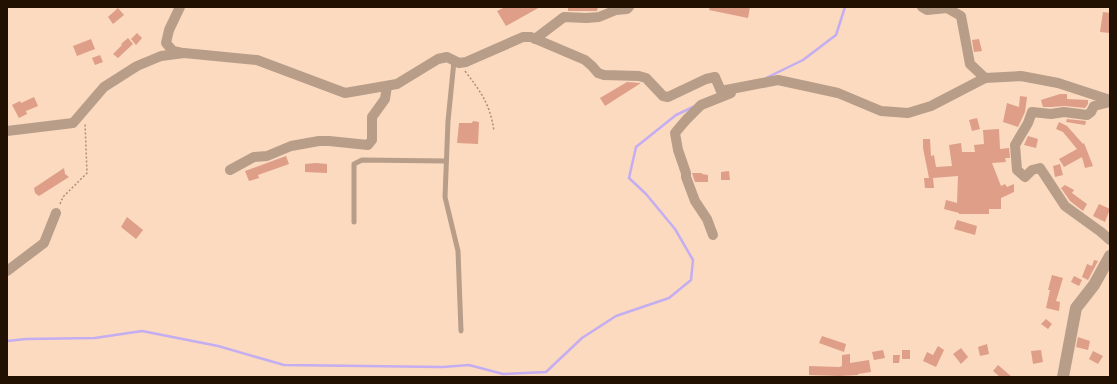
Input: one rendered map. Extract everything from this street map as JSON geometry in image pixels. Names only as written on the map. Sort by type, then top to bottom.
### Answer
[{"type":"street","points":[[180,7],[169,30],[166,43],[173,51],[258,60],[345,93],[397,84],[438,59],[447,58],[456,62],[466,62],[523,37],[535,39],[585,60],[598,73],[604,75],[639,76],[646,78],[663,96],[668,97],[706,79],[715,77],[721,91],[778,80],[838,93],[881,111],[908,113],[931,106],[984,78],[1021,76],[1058,83],[1110,101]]},
{"type":"street","points":[[535,39],[564,17],[600,17],[616,10],[627,9],[629,7]]},
{"type":"street","points":[[922,7],[927,10],[947,8],[961,16],[970,64],[984,78]]},
{"type":"street","points":[[7,131],[73,123],[104,87],[138,66],[161,56],[184,53]]},
{"type":"street","points":[[713,235],[707,220],[695,201],[686,177],[678,150],[675,133],[701,105],[755,84]]},
{"type":"street","points":[[230,170],[254,157],[267,156],[292,146],[329,141],[368,145],[372,140],[372,117],[385,99],[387,86]]},
{"type":"street","points":[[1110,101],[1094,106],[1091,112],[1087,115],[1064,112],[1051,114],[1032,112],[1028,123],[1015,145],[1017,170],[1025,177],[1032,170],[1040,168],[1065,206],[1110,240]]},
{"type":"street","points":[[7,271],[44,243],[56,213]]},
{"type":"street","points":[[1063,377],[1076,308],[1094,285],[1110,256]]},
{"type":"lane","points":[[456,62],[448,121],[445,197],[458,251],[461,331]]},
{"type":"lane","points":[[354,222],[354,164],[362,160],[446,161]]},
{"type":"path","points":[[456,62],[485,98],[492,116],[494,131]]},
{"type":"path","points":[[56,213],[63,197],[87,173],[84,131],[85,109]]},
{"type":"building","points":[[505,7],[540,7],[506,26],[497,11]]},
{"type":"building","points":[[568,7],[598,7],[597,11],[568,11]]},
{"type":"building","points":[[710,7],[750,7],[748,18],[709,10]]},
{"type":"building","points":[[118,8],[124,15],[113,24],[108,17]]},
{"type":"building","points":[[1103,12],[1110,13],[1110,33],[1100,32]]},
{"type":"building","points":[[137,33],[142,38],[136,45],[131,39]]},
{"type":"building","points":[[128,38],[133,44],[118,58],[113,54]]},
{"type":"building","points":[[91,39],[95,49],[77,56],[73,46]]},
{"type":"building","points":[[979,39],[982,51],[974,52],[972,40]]},
{"type":"building","points":[[100,55],[103,62],[95,65],[92,58]]},
{"type":"building","points":[[627,82],[641,83],[605,106],[600,98]]},
{"type":"building","points":[[1060,94],[1067,94],[1067,99],[1088,100],[1088,104],[1085,108],[1065,106],[1043,107],[1041,100]]},
{"type":"building","points":[[1020,96],[1027,97],[1025,112],[1018,127],[1003,122],[1007,103],[1019,107]]},
{"type":"building","points":[[34,97],[38,106],[26,111],[27,114],[19,118],[12,105]]},
{"type":"building","points":[[977,118],[980,129],[972,131],[969,120]]},
{"type":"building","points":[[1067,119],[1086,121],[1085,125],[1066,122]]},
{"type":"building","points":[[473,121],[479,122],[478,144],[457,143],[459,123],[472,123]]},
{"type":"building","points":[[1059,122],[1067,126],[1083,144],[1084,143],[1093,166],[1085,168],[1082,157],[1064,167],[1059,159],[1077,149],[1063,132],[1056,129]]},
{"type":"building","points":[[999,129],[1000,149],[1009,148],[1010,158],[1005,158],[1006,162],[992,163],[1001,186],[1005,184],[1007,187],[1014,184],[1014,192],[1001,198],[1001,209],[989,209],[989,214],[959,214],[944,209],[946,200],[957,203],[958,176],[933,178],[934,188],[925,188],[924,178],[929,178],[923,148],[923,139],[930,139],[931,156],[934,155],[936,167],[952,166],[949,145],[961,143],[962,152],[975,152],[974,145],[984,144],[983,130]]},
{"type":"building","points":[[1028,136],[1038,139],[1036,148],[1024,145]]},
{"type":"building","points":[[286,156],[289,164],[258,175],[259,178],[249,181],[245,171]]},
{"type":"building","points":[[305,164],[327,164],[327,173],[305,172]]},
{"type":"building","points":[[1060,164],[1063,175],[1055,177],[1053,166]]},
{"type":"building","points":[[64,168],[65,174],[69,177],[39,196],[35,193],[34,188]]},
{"type":"building","points":[[729,171],[730,180],[721,180],[721,172]]},
{"type":"building","points":[[692,173],[702,173],[708,175],[708,182],[695,182]]},
{"type":"building","points":[[1065,185],[1074,190],[1072,193],[1087,204],[1083,211],[1070,201],[1061,188]]},
{"type":"building","points":[[1099,204],[1110,209],[1105,222],[1093,216]]},
{"type":"building","points":[[127,217],[143,230],[136,239],[121,227]]},
{"type":"building","points":[[957,220],[977,226],[975,235],[954,229]]},
{"type":"building","points":[[1094,260],[1098,261],[1088,280],[1082,277],[1087,264],[1092,266]]},
{"type":"building","points":[[1052,275],[1063,278],[1056,301],[1060,302],[1059,311],[1046,308],[1050,290],[1048,290]]},
{"type":"building","points":[[1074,276],[1082,280],[1079,286],[1071,282]]},
{"type":"building","points":[[1046,319],[1052,324],[1048,329],[1041,324]]},
{"type":"building","points":[[822,336],[846,344],[844,352],[819,343]]},
{"type":"building","points":[[1078,337],[1090,341],[1088,350],[1076,347]]},
{"type":"building","points":[[987,344],[989,354],[980,356],[978,347]]},
{"type":"building","points":[[938,346],[944,350],[936,367],[923,361],[927,352],[933,355]]},
{"type":"building","points":[[961,348],[968,357],[961,364],[953,354]]},
{"type":"building","points":[[883,350],[885,358],[874,360],[872,352]]},
{"type":"building","points":[[902,350],[910,350],[910,359],[902,359]]},
{"type":"building","points":[[1041,350],[1043,362],[1033,364],[1031,351]]},
{"type":"building","points":[[1093,351],[1103,356],[1098,364],[1089,359]]},
{"type":"building","points":[[850,354],[850,363],[869,360],[871,372],[858,375],[839,376],[809,375],[809,366],[839,367],[842,366],[842,355]]},
{"type":"building","points":[[893,355],[900,355],[899,363],[893,363]]},
{"type":"building","points":[[998,365],[1012,377],[1000,377],[993,371]]},
{"type":"waterway","points":[[766,78],[803,60],[836,35],[845,7]]},
{"type":"waterway","points":[[7,341],[26,339],[95,338],[142,331],[218,346],[284,365],[443,367],[469,365],[503,374],[546,372],[582,338],[616,316],[669,298],[691,280],[693,260],[675,229],[646,194],[629,178],[636,147],[676,115],[693,107]]}]
